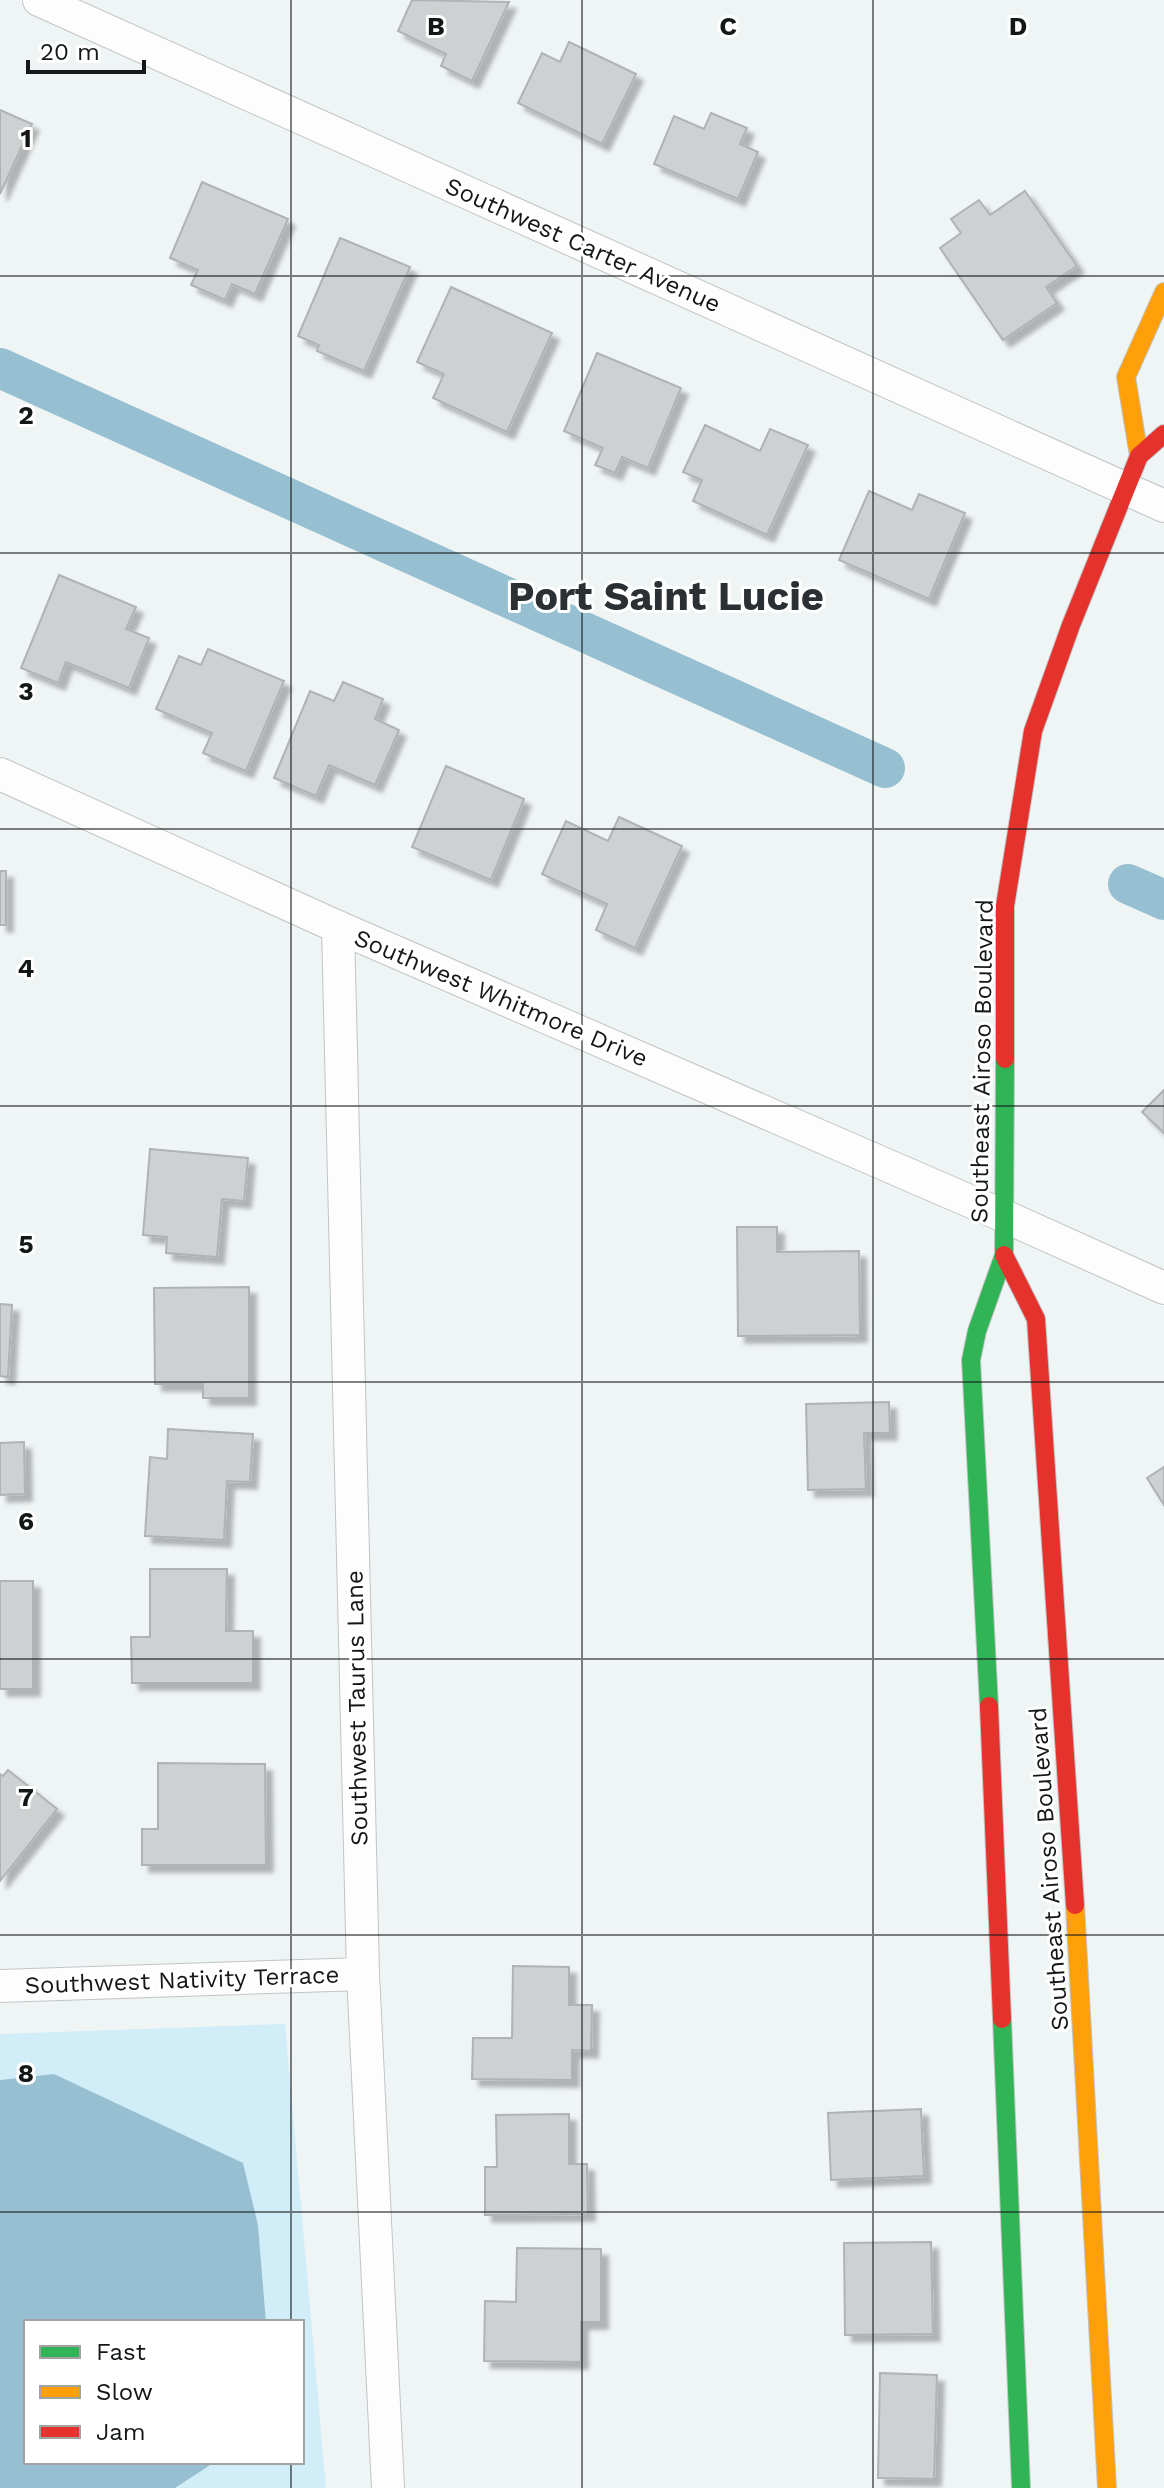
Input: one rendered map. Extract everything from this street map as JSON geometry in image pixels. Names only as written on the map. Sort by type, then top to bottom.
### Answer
[{"type":"main road","points":[[1139,456],[1126,377],[1164,292]]},
{"type":"main road","name":"Southeast Airoso Boulevard","points":[[1021,2488],[991,1740],[971,1360],[977,1331],[1004,1255],[1005,906],[1033,731],[1071,625],[1139,456],[1164,434]]},
{"type":"main road","name":"Southeast Airoso Boulevard","points":[[1004,1255],[1036,1319],[1087,2094],[1107,2488]]},
{"type":"street","name":"Southwest Carter Avenue","points":[[39,0],[1164,506]]},
{"type":"street","name":"Southwest Whitmore Drive","points":[[0,774],[338,927],[1164,1288]]},
{"type":"street","name":"Southwest Taurus Lane","points":[[338,927],[363,1974],[388,2488]]},
{"type":"street","name":"Southwest Nativity Terrace","points":[[0,1986],[363,1974]]},
{"type":"shaded area","points":[[285,2024],[326,2488],[175,2488],[212,2464],[304,2464],[304,2320],[266,2320],[258,2225],[54,2074],[0,2080],[0,2034]]},
{"type":"shaded area","points":[[54,2074],[243,2163],[258,2225],[266,2320],[24,2320],[24,2464],[212,2464],[175,2488],[0,2488],[0,2080]]},
{"type":"building","points":[[412,0],[509,2],[472,81],[441,66],[446,54],[398,31]]},
{"type":"building","points":[[569,42],[636,74],[602,144],[518,103],[542,53],[560,62]]},
{"type":"building","points":[[0,110],[32,124],[0,194]]},
{"type":"building","points":[[711,113],[747,128],[740,144],[758,152],[738,199],[654,164],[674,116],[704,129]]},
{"type":"building","points":[[202,182],[288,219],[255,294],[232,284],[225,300],[191,285],[198,270],[170,258]]},
{"type":"building","points":[[1025,191],[1077,266],[1046,287],[1057,303],[1003,340],[940,248],[961,233],[951,219],[979,200],[990,215]]},
{"type":"building","points":[[340,238],[410,267],[364,371],[317,351],[319,345],[298,336]]},
{"type":"building","points":[[451,287],[552,333],[507,432],[433,398],[444,374],[417,362]]},
{"type":"building","points":[[597,353],[681,388],[648,468],[622,457],[615,473],[595,465],[603,448],[564,431]]},
{"type":"building","points":[[705,425],[760,451],[770,429],[808,445],[767,535],[693,501],[702,480],[683,472]]},
{"type":"building","points":[[869,491],[912,510],[919,494],[965,513],[929,599],[839,560]]},
{"type":"building","points":[[59,575],[136,607],[126,629],[149,638],[129,688],[66,662],[58,683],[21,668]]},
{"type":"building","points":[[208,649],[284,681],[246,771],[203,753],[212,733],[156,709],[179,656],[201,665]]},
{"type":"building","points":[[343,682],[383,699],[375,719],[399,730],[375,785],[329,765],[316,796],[274,778],[310,691],[334,701]]},
{"type":"building","points":[[446,766],[524,799],[491,880],[412,847]]},
{"type":"building","points":[[619,817],[682,846],[635,948],[596,930],[607,904],[542,874],[566,821],[608,841]]},
{"type":"building","points":[[0,871],[6,871],[6,925],[0,925]]},
{"type":"building","points":[[1164,1090],[1164,1133],[1142,1112]]},
{"type":"building","points":[[150,1149],[248,1158],[244,1201],[222,1199],[217,1257],[166,1253],[167,1237],[143,1235]]},
{"type":"building","points":[[737,1227],[777,1227],[777,1252],[859,1251],[860,1335],[738,1336]]},
{"type":"building","points":[[249,1287],[249,1398],[203,1398],[203,1384],[155,1384],[154,1288]]},
{"type":"building","points":[[0,1304],[12,1305],[8,1377],[0,1376]]},
{"type":"building","points":[[889,1402],[890,1433],[864,1433],[866,1489],[808,1490],[806,1404]]},
{"type":"building","points":[[168,1429],[253,1434],[250,1482],[227,1481],[224,1540],[145,1536],[150,1457],[167,1459]]},
{"type":"building","points":[[24,1442],[25,1494],[0,1495],[0,1443]]},
{"type":"building","points":[[1164,1467],[1164,1505],[1147,1478]]},
{"type":"building","points":[[150,1569],[227,1569],[226,1631],[253,1631],[253,1683],[132,1683],[131,1637],[150,1637]]},
{"type":"building","points":[[0,1581],[33,1581],[33,1689],[0,1689]]},
{"type":"building","points":[[158,1763],[265,1764],[266,1865],[142,1865],[142,1829],[158,1829]]},
{"type":"building","points":[[8,1770],[57,1809],[0,1881],[0,1774],[3,1776]]},
{"type":"building","points":[[513,1966],[569,1967],[569,2005],[592,2005],[591,2051],[572,2050],[572,2080],[472,2079],[473,2038],[512,2038]]},
{"type":"building","points":[[921,2109],[924,2176],[831,2180],[828,2113]]},
{"type":"building","points":[[569,2114],[569,2164],[587,2164],[588,2214],[485,2215],[485,2167],[497,2167],[496,2115]]},
{"type":"building","points":[[931,2242],[933,2334],[845,2335],[844,2243]]},
{"type":"building","points":[[517,2248],[601,2249],[601,2322],[581,2322],[581,2362],[484,2361],[485,2301],[516,2302]]},
{"type":"building","points":[[880,2373],[937,2375],[934,2479],[878,2478]]},
{"type":"waterway","points":[[0,368],[885,768]]},
{"type":"waterway","points":[[1128,884],[1164,900]]},
{"type":"traffic: fast","points":[[989,1706],[971,1360],[977,1331],[1004,1255],[1005,1059]]},
{"type":"traffic: fast","points":[[1002,2019],[1021,2488]]},
{"type":"traffic: slow","points":[[1139,456],[1126,377],[1164,292]]},
{"type":"traffic: slow","points":[[1075,1905],[1107,2488]]},
{"type":"traffic: jam","points":[[1005,1059],[1005,906],[1033,731],[1071,625],[1139,456],[1164,434]]},
{"type":"traffic: jam","points":[[1004,1255],[1036,1319],[1075,1905]]},
{"type":"traffic: jam","points":[[989,1706],[1002,2019]]},
{"type":"district","name":"Port Saint Lucie","points":[[666,596]]}]
